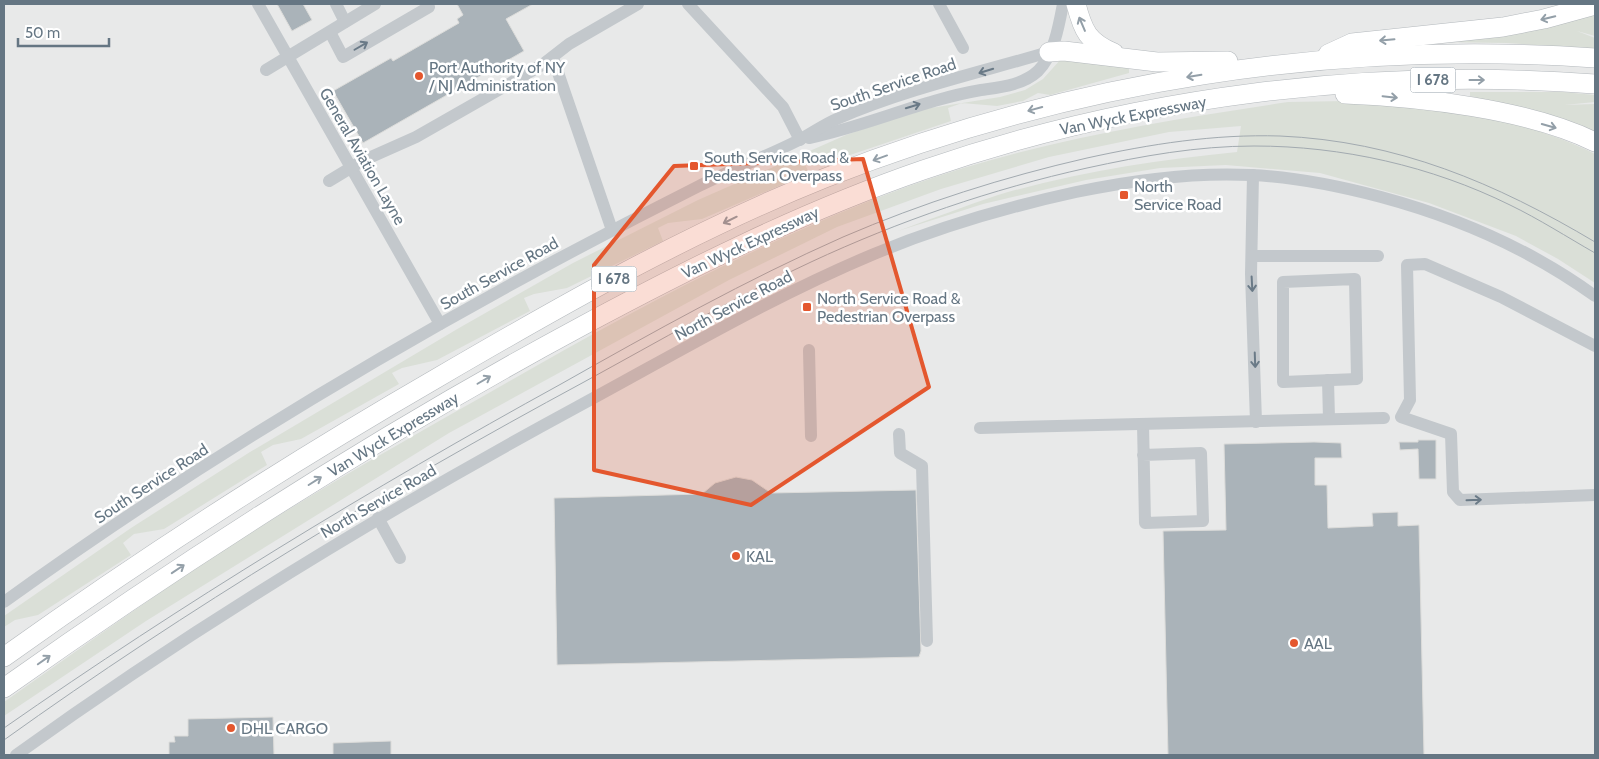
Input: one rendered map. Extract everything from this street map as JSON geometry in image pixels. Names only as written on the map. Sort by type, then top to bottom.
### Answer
[{"type":"highway","points":[[1076,4],[1081,23],[1092,40],[1101,47],[1125,58]]},
{"type":"highway","points":[[1316,60],[1352,43],[1503,27],[1544,19],[1595,5]]},
{"type":"highway","points":[[1049,52],[1169,63],[1203,60],[1294,62]]},
{"type":"highway","name":"Van Wyck Expressway","points":[[4,657],[198,524],[395,402],[565,306],[739,216],[821,180],[883,156],[1003,118],[1140,85],[1228,70],[1316,60],[1450,53],[1595,58]]},
{"type":"highway","name":"Van Wyck Expressway","points":[[4,688],[182,566],[354,456],[524,358],[719,254],[855,195],[989,149],[1125,115],[1271,91],[1352,84],[1441,80],[1595,84]]},
{"type":"highway","points":[[1271,91],[1381,96],[1455,105],[1531,120],[1595,142]]},
{"type":"street","name":"General Aviation Layne","points":[[258,4],[440,324]]},
{"type":"street","points":[[336,4],[345,22]]},
{"type":"street","points":[[266,70],[287,55],[330,32],[375,4]]},
{"type":"street","points":[[330,32],[343,57],[429,7],[427,4]]},
{"type":"street","points":[[329,180],[351,167],[416,137],[554,58],[569,44],[638,4]]},
{"type":"street","points":[[688,4],[783,107],[800,140],[839,132],[944,97],[1016,84],[1038,71],[1049,52],[1059,24],[1063,4]]},
{"type":"street","points":[[939,4],[963,48]]},
{"type":"street","name":"South Service Road","points":[[4,602],[202,468],[440,324],[612,230],[703,184],[800,140],[836,119],[1049,52]]},
{"type":"street","points":[[554,58],[612,230]]},
{"type":"street","points":[[1253,175],[1252,256],[1256,422]]},
{"type":"street","name":"North Service Road","points":[[16,755],[179,642],[378,518],[490,454],[741,318],[824,276],[880,251],[983,216],[1083,190],[1170,177],[1253,175],[1307,181],[1355,191],[1454,220],[1502,240],[1540,259],[1595,296]]},
{"type":"street","points":[[1252,256],[1378,256]]},
{"type":"street","points":[[1595,346],[1502,297],[1425,264],[1407,265],[1410,400],[1401,417],[1451,434],[1453,492],[1460,500],[1595,495]]},
{"type":"street","points":[[1355,279],[1357,379],[1328,380],[1283,382],[1283,282],[1355,279]]},
{"type":"street","points":[[809,350],[811,436]]},
{"type":"street","points":[[1328,380],[1329,419]]},
{"type":"street","points":[[980,428],[1384,418]]},
{"type":"street","points":[[1143,424],[1143,455],[1145,523],[1204,521],[1201,453],[1143,455]]},
{"type":"street","points":[[899,434],[900,453],[922,466],[927,641]]},
{"type":"street","points":[[378,518],[400,558]]},
{"type":"highlighted area","points":[[863,159],[929,387],[751,505],[594,470],[594,265],[674,166]]},
{"type":"shaded area","points":[[4,4],[1595,4],[1595,755],[4,755]]},
{"type":"shaded area","points":[[1595,13],[1595,36],[1577,31],[1595,38],[1595,49],[1507,43],[1440,42]]},
{"type":"shaded area","points":[[1061,59],[1129,68],[1129,73],[1050,95],[1038,93],[1023,101],[997,106],[962,103],[1000,97],[1025,90],[1043,79]]},
{"type":"shaded area","points":[[1470,92],[1563,92],[1595,95],[1595,102],[1564,105],[1595,104],[1595,135],[1527,111],[1470,96]]},
{"type":"shaded area","points":[[1288,102],[1376,102],[1460,112],[1516,124],[1570,142],[1595,154],[1595,283],[1558,259],[1516,236],[1429,203],[1320,173],[1226,165],[1160,168],[1086,180],[983,204],[898,231],[998,195],[1087,173],[1147,163],[1237,152],[1241,126],[1169,132],[1049,157],[941,189],[837,227],[729,280],[449,433],[146,621],[4,716],[4,702],[166,589],[265,524],[325,487],[557,354],[704,275],[857,206],[909,186],[1002,157],[1144,125]]},
{"type":"shaded area","points":[[962,103],[948,108],[951,121],[850,155],[818,155],[803,160],[809,173],[702,219],[668,223],[658,228],[663,241],[567,288],[534,294],[524,298],[530,311],[437,360],[402,368],[392,373],[399,384],[301,439],[273,445],[261,452],[267,465],[164,529],[134,534],[123,543],[131,555],[38,615],[15,620],[4,627],[4,616],[131,528],[250,452],[573,263],[698,200],[846,135],[918,110]]},
{"type":"building","points":[[277,4],[303,4],[312,20],[292,31]]},
{"type":"building","name":"Port Authority of NY / NJ Administration","points":[[457,4],[533,4],[506,19],[524,51],[363,143],[333,91],[391,58],[393,61],[459,23],[457,19],[463,15]]},
{"type":"building","points":[[1418,440],[1436,440],[1436,479],[1419,479],[1418,449],[1400,450],[1399,442],[1418,442]]},
{"type":"building","name":"AAL","points":[[1341,443],[1342,458],[1315,458],[1315,485],[1327,485],[1328,528],[1373,526],[1372,513],[1398,512],[1398,526],[1419,525],[1424,755],[1168,755],[1163,531],[1226,530],[1224,444]]},
{"type":"building","name":"KAL","points":[[736,477],[752,480],[771,493],[916,490],[921,651],[919,657],[557,665],[554,498],[702,494],[715,483]]},
{"type":"building","name":"DHL CARGO","points":[[273,717],[274,755],[169,755],[169,742],[175,742],[174,736],[188,736],[188,719]]},
{"type":"building","points":[[391,741],[391,755],[333,755],[333,743]]},
{"type":"tram line","points":[[4,728],[140,636],[278,548],[419,464],[630,345],[735,289],[843,237],[933,202],[994,182],[1087,158],[1183,141],[1255,136],[1323,140],[1365,146],[1405,156],[1444,169],[1520,201],[1595,242]]},
{"type":"tram line","points":[[4,740],[216,597],[361,508],[509,423],[696,320],[782,276],[878,233],[981,196],[1051,176],[1170,152],[1233,146],[1320,150],[1353,154],[1385,161],[1449,179],[1521,210],[1595,253]]},
{"type":"place","name":"Port Authority of NY / NJ Administration","points":[[419,76]]},
{"type":"place","name":"South Service Road & Pedestrian Overpass","points":[[694,166]]},
{"type":"place","name":"North Service Road","points":[[1124,195]]},
{"type":"place","name":"North Service Road & Pedestrian Overpass","points":[[807,307]]},
{"type":"place","name":"KAL","points":[[736,556]]},
{"type":"place","name":"AAL","points":[[1294,643]]},
{"type":"place","name":"DHL CARGO","points":[[231,728]]}]
